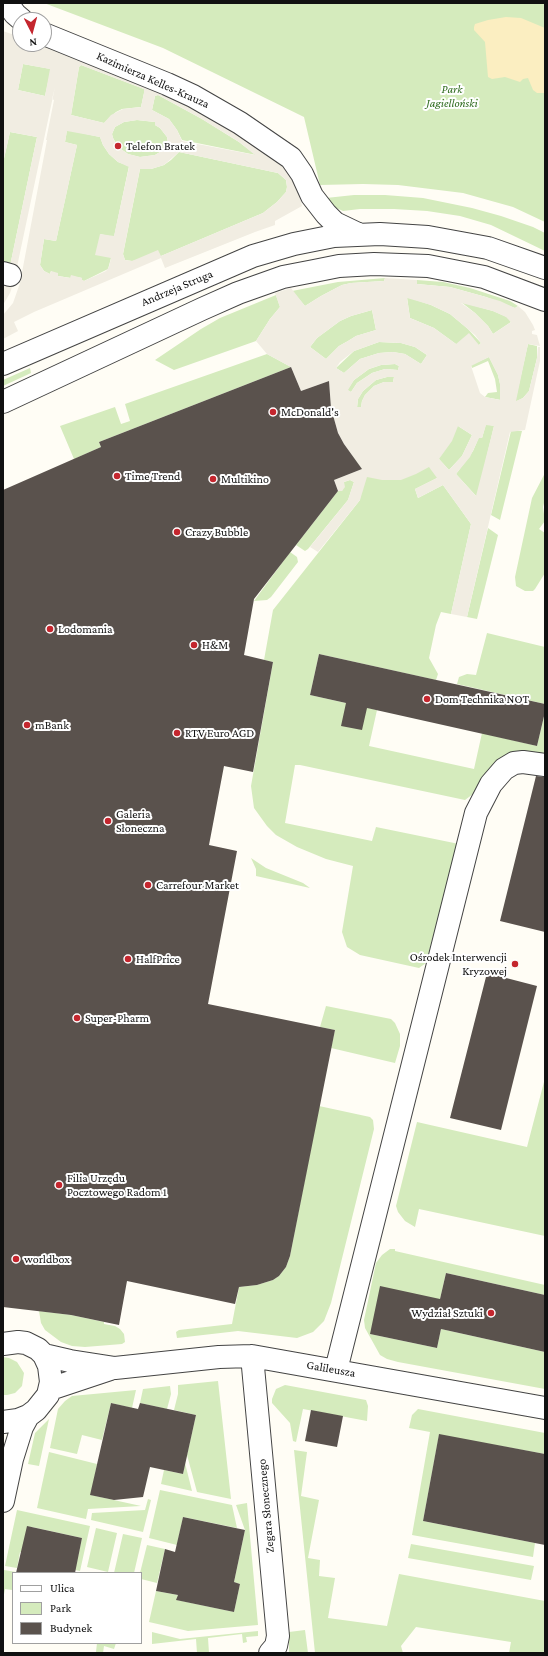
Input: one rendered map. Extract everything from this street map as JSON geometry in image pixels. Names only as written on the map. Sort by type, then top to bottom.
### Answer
[{"type":"street","points":[[7,3],[14,12]]},
{"type":"street","name":"Kazimierza Kelles-Krauza","points":[[52,37],[167,84],[193,96],[240,123],[291,158],[302,174],[312,196],[326,214],[335,222],[358,234],[428,237],[456,241],[488,248],[545,268]]},
{"type":"street","name":"Andrzeja Struga","points":[[3,364],[253,256],[294,244],[334,236],[358,234]]},
{"type":"street","points":[[3,402],[202,309],[244,291],[284,277],[339,266],[374,264],[428,266],[484,277],[541,298],[545,316]]},
{"type":"street","points":[[336,1370],[476,813],[491,784],[504,769],[514,763],[523,762],[545,765]]},
{"type":"street","points":[[3,1344],[18,1342],[26,1343],[38,1349],[44,1355],[50,1374],[50,1389],[43,1402],[36,1410],[28,1416],[18,1420],[3,1422]]},
{"type":"street","name":"Galileusza","points":[[44,1355],[70,1361],[115,1368]]},
{"type":"street","name":"Galileusza","points":[[50,1389],[115,1368],[252,1356],[545,1408]]},
{"type":"street","name":"Zegara Słonecznego","points":[[252,1356],[278,1636],[276,1646],[270,1653]]},
{"type":"street","points":[[3,1501],[12,1459],[22,1427],[28,1416]]},
{"type":"street","points":[[3,1433],[10,1449],[12,1459]]},
{"type":"green space","name":"Park Jagielloński","points":[[44,3],[545,3],[545,222],[513,207],[463,193],[398,185],[320,185],[304,117],[163,48]]},
{"type":"green space","points":[[23,64],[51,69],[45,96],[18,90]]},
{"type":"green space","points":[[81,65],[144,89],[141,107],[122,109],[116,112],[104,123],[71,115],[79,67]]},
{"type":"green space","points":[[158,95],[202,119],[239,142],[256,155],[182,140],[169,119],[152,110],[155,96]]},
{"type":"green space","points":[[137,120],[155,122],[155,125],[160,128],[167,137],[168,143],[165,149],[155,155],[140,157],[128,154],[118,147],[112,134],[115,127],[124,122]]},
{"type":"green space","points":[[67,130],[100,137],[109,154],[118,162],[129,166],[114,237],[100,234],[111,258],[108,269],[84,281],[82,278],[58,276],[51,271],[50,274],[44,271],[40,265],[44,239],[56,241],[77,145],[65,142]]},
{"type":"green space","points":[[10,132],[37,137],[10,266],[3,265],[3,163]]},
{"type":"green space","points":[[179,152],[278,173],[286,180],[286,192],[277,202],[263,213],[161,256],[132,261],[125,260],[123,254],[140,169],[151,169],[164,165]]},
{"type":"green space","points":[[354,195],[385,195],[423,198],[472,208],[501,216],[533,227],[545,233],[545,251],[491,225],[460,216],[427,211],[394,209],[360,209],[343,211],[332,206],[326,198]]},
{"type":"green space","points":[[385,278],[384,281],[342,285],[305,306],[292,291],[338,282]]},
{"type":"green space","points":[[417,280],[443,282],[470,288],[510,301],[518,306],[515,308],[486,297],[450,287],[417,284]]},
{"type":"green space","points":[[276,295],[280,307],[270,319],[256,341],[174,370],[155,360],[220,318]]},
{"type":"green space","points":[[407,297],[431,305],[450,314],[468,329],[481,343],[479,345],[456,344],[434,328],[410,318]]},
{"type":"green space","points":[[461,302],[493,311],[507,317],[511,322],[493,334],[488,326],[475,313]]},
{"type":"green space","points":[[372,310],[376,330],[356,336],[339,346],[326,359],[310,347],[317,338],[340,321]]},
{"type":"green space","points":[[379,342],[401,343],[415,347],[427,355],[421,364],[405,354],[393,352],[379,353],[360,359],[344,373],[336,368],[354,351]]},
{"type":"green space","points":[[528,344],[537,346],[537,358],[529,391],[523,398],[515,402]]},
{"type":"green space","points":[[267,354],[291,367],[99,442],[101,447],[74,459],[60,426],[115,407],[121,424],[130,421],[125,404]]},
{"type":"green space","points":[[489,357],[498,375],[501,400],[485,397],[488,393],[497,392],[495,379],[488,361],[472,368],[471,365]]},
{"type":"green space","points":[[395,364],[399,366],[398,370],[385,369],[372,373],[357,383],[351,392],[347,390],[354,380],[369,369],[381,365]]},
{"type":"green space","points":[[30,368],[31,373],[3,386],[3,380]]},
{"type":"green space","points":[[394,377],[393,382],[384,382],[374,386],[365,395],[361,407],[357,408],[358,399],[363,391],[376,380]]},
{"type":"green space","points":[[486,424],[494,426],[477,497],[456,474],[473,451],[479,437],[482,438]]},
{"type":"green space","points":[[458,426],[472,435],[462,456],[449,470],[439,459],[437,478],[415,489],[418,498],[443,485],[471,524],[451,614],[441,612],[436,625],[429,658],[438,674],[436,680],[319,654],[310,695],[377,710],[369,746],[474,769],[482,733],[537,746],[545,712],[545,756],[481,788],[465,800],[295,765],[285,823],[372,841],[376,827],[459,844],[447,907],[437,921],[426,963],[419,968],[360,955],[347,947],[342,932],[353,866],[326,859],[297,847],[276,835],[267,826],[254,808],[251,786],[273,662],[264,660],[273,610],[360,500],[362,469],[352,455]]},
{"type":"green space","points":[[511,431],[522,431],[500,520],[491,515]]},
{"type":"green space","points":[[545,473],[545,499],[543,507],[545,521],[539,529],[545,533],[545,573],[533,591],[525,591],[516,586],[515,577],[532,498]]},
{"type":"green space","points":[[350,480],[354,482],[348,500],[308,549],[305,551],[296,545],[338,491],[342,491],[344,482]]},
{"type":"green space","points":[[488,528],[498,535],[477,619],[467,617]]},
{"type":"green space","points":[[290,552],[297,557],[298,562],[271,597],[267,600],[254,601]]},
{"type":"green space","points":[[487,633],[545,647],[545,704],[457,684],[459,677],[467,674],[476,675]]},
{"type":"green space","points":[[251,858],[266,868],[303,883],[310,888],[256,876],[256,869]]},
{"type":"green space","points":[[326,1006],[391,1019],[395,1023],[400,1034],[400,1046],[395,1063],[331,1048],[335,1030],[320,1027]]},
{"type":"green space","points":[[545,1078],[545,1236],[419,1209],[415,1227],[405,1221],[398,1212],[396,1206],[417,1122],[527,1147]]},
{"type":"green space","points":[[319,1106],[370,1117],[373,1120],[374,1129],[331,1303],[324,1321],[313,1332],[297,1338],[238,1331],[177,1338],[176,1332],[179,1330],[232,1324],[239,1287],[257,1285],[273,1280],[279,1276],[286,1267],[290,1256]]},
{"type":"green space","points":[[390,1249],[545,1285],[545,1295],[446,1273],[440,1299],[370,1334],[437,1348],[441,1329],[545,1352],[545,1389],[398,1362],[380,1355],[365,1328],[364,1320],[376,1263],[382,1255]]},
{"type":"green space","points":[[39,1311],[71,1315],[104,1322],[104,1324],[115,1326],[120,1329],[124,1334],[125,1342],[122,1344],[85,1347],[72,1346],[61,1342],[45,1330],[41,1323]]},
{"type":"green space","points":[[3,1357],[17,1362],[24,1373],[22,1386],[15,1393],[7,1395],[3,1395]]},
{"type":"green space","points":[[218,1381],[231,1499],[197,1492],[187,1455],[196,1415],[174,1410],[178,1394],[178,1385]]},
{"type":"green space","points":[[285,1385],[366,1400],[368,1406],[367,1421],[303,1409],[296,1442],[293,1441],[290,1423],[272,1403],[276,1389]]},
{"type":"green space","points":[[170,1386],[171,1394],[167,1409],[140,1403],[143,1389]]},
{"type":"green space","points":[[136,1390],[132,1408],[111,1403],[102,1440],[82,1435],[77,1454],[50,1448],[58,1409],[72,1396]]},
{"type":"green space","points":[[418,1409],[545,1433],[545,1454],[439,1435],[423,1521],[535,1543],[533,1557],[412,1535],[430,1432],[409,1428],[412,1415]]},
{"type":"green space","points":[[49,1419],[39,1466],[28,1464],[35,1433]]},
{"type":"green space","points":[[294,1450],[307,1452],[301,1496],[319,1500],[308,1558],[320,1560],[319,1576],[335,1578],[328,1618],[387,1626],[399,1574],[545,1601],[545,1653],[509,1653],[511,1642],[416,1627],[401,1646],[403,1653],[315,1653]]},
{"type":"green space","points":[[49,1452],[97,1464],[91,1495],[141,1506],[88,1509],[86,1519],[37,1508]]},
{"type":"green space","points":[[185,1463],[192,1491],[161,1484],[164,1470],[183,1474]]},
{"type":"green space","points":[[160,1490],[232,1505],[237,1528],[183,1517],[177,1545],[149,1538]]},
{"type":"green space","points":[[148,1499],[151,1500],[143,1532],[91,1520],[92,1513],[145,1510]]},
{"type":"green space","points":[[247,1503],[258,1625],[188,1631],[149,1622],[156,1591],[178,1595],[177,1600],[234,1612],[240,1584],[234,1582],[245,1530],[236,1505]]},
{"type":"green space","points":[[17,1510],[90,1526],[80,1571],[75,1570],[82,1538],[32,1527],[26,1553],[20,1552],[17,1568],[5,1566]]},
{"type":"green space","points":[[96,1528],[117,1533],[108,1572],[87,1567]]},
{"type":"green space","points":[[123,1534],[142,1538],[134,1572],[114,1572]]},
{"type":"green space","points":[[411,1544],[534,1566],[531,1580],[408,1558]]},
{"type":"green space","points":[[147,1545],[165,1549],[157,1583],[142,1579],[142,1572],[140,1572]]},
{"type":"green space","points":[[4,1570],[16,1572],[12,1572],[12,1590],[5,1589],[3,1600]]},
{"type":"green space","points":[[305,1630],[308,1653],[289,1653],[289,1632]]},
{"type":"green space","points":[[258,1631],[258,1636],[246,1637],[247,1642],[243,1643],[242,1634],[208,1638],[209,1653],[197,1653],[196,1639],[152,1644],[152,1632],[180,1639]]},
{"type":"green space","points":[[97,1644],[116,1644],[114,1649],[104,1646],[103,1653],[96,1652]]},
{"type":"sand","points":[[506,17],[521,18],[545,28],[544,93],[537,93],[533,90],[528,78],[523,79],[520,82],[505,77],[492,79],[488,77],[485,42],[474,30],[474,27],[475,24]]},
{"type":"shaded area","points":[[3,31],[12,34],[12,52],[52,52],[52,48],[152,84],[246,137],[287,170],[297,186],[302,206],[275,221],[275,225],[165,268],[161,258],[34,312],[14,322],[18,331],[3,339],[3,315],[13,303],[20,283],[54,100],[52,99],[14,281],[10,293],[3,305],[3,265],[10,266],[37,137],[10,132],[3,163]],"holes":[[[23,64],[50,69],[45,96],[18,90]],[[81,65],[144,89],[141,107],[123,109],[111,115],[104,123],[71,115],[79,67]],[[158,95],[202,119],[239,142],[255,155],[182,141],[177,130],[169,119],[152,110],[155,96]],[[137,120],[155,122],[155,125],[160,128],[167,137],[168,143],[165,149],[155,155],[140,157],[128,154],[118,147],[112,134],[115,127],[124,122]],[[67,131],[100,137],[109,154],[118,162],[129,167],[114,236],[100,234],[95,255],[111,258],[109,267],[106,271],[84,281],[82,278],[71,275],[70,278],[58,276],[58,273],[51,271],[50,274],[44,271],[40,265],[44,239],[56,241],[77,145],[65,142]],[[179,152],[278,173],[286,180],[287,187],[286,192],[277,202],[263,213],[161,256],[158,250],[132,261],[125,260],[123,254],[140,169],[151,169],[164,165]]]},
{"type":"shaded area","points":[[385,278],[417,280],[417,284],[450,287],[500,301],[515,308],[518,306],[525,312],[533,325],[535,330],[532,331],[532,334],[537,335],[540,346],[528,344],[516,401],[523,398],[529,391],[537,358],[538,347],[540,347],[540,361],[525,430],[510,432],[467,617],[451,614],[471,524],[443,485],[418,498],[415,489],[437,478],[429,467],[401,480],[382,480],[367,477],[360,500],[318,552],[310,547],[348,500],[354,482],[350,480],[344,482],[345,487],[342,491],[338,491],[334,480],[362,469],[338,433],[331,408],[329,381],[301,391],[291,367],[267,354],[256,341],[270,319],[280,307],[275,293],[291,288],[305,306],[342,285],[384,281]],"holes":[[[407,298],[431,305],[450,314],[475,335],[481,343],[479,345],[469,333],[456,344],[434,328],[410,318]],[[461,303],[493,311],[506,317],[511,322],[493,334],[488,326],[475,313]],[[372,310],[376,330],[356,336],[339,346],[326,359],[310,347],[317,338],[340,321]],[[379,342],[401,343],[415,347],[427,355],[421,364],[405,354],[393,352],[379,353],[360,359],[344,373],[336,368],[340,362],[354,351]],[[489,357],[498,375],[500,384],[500,400],[485,397],[480,393],[471,366]],[[395,364],[399,366],[398,370],[385,369],[372,373],[357,383],[351,392],[348,390],[354,380],[369,369],[381,365]],[[394,377],[393,382],[384,382],[374,386],[365,395],[361,407],[357,407],[358,399],[363,391],[376,380]],[[486,425],[494,426],[476,496],[456,474],[470,457],[479,438],[482,438]],[[458,426],[472,435],[462,456],[449,470],[439,459],[452,441]]]},
{"type":"building","name":"Galeria Słoneczna","points":[[291,367],[301,391],[329,381],[331,408],[338,433],[362,469],[334,480],[338,491],[254,599],[244,655],[273,662],[253,772],[224,766],[209,845],[237,851],[208,1004],[335,1030],[290,1256],[286,1267],[279,1276],[273,1280],[257,1285],[239,1287],[235,1304],[127,1281],[119,1325],[71,1315],[3,1307],[3,490],[101,447],[99,442]]},
{"type":"building","name":"Dom Technika NOT","points":[[319,654],[545,704],[545,712],[537,746],[367,708],[362,730],[341,726],[346,703],[310,695]]},
{"type":"building","points":[[536,776],[545,777],[545,932],[500,921]]},
{"type":"building","points":[[487,973],[537,986],[501,1130],[450,1118]]},
{"type":"building","name":"Wydział Sztuki","points":[[446,1273],[545,1295],[545,1352],[441,1329],[437,1348],[370,1334],[380,1286],[440,1299]]},
{"type":"building","points":[[111,1403],[138,1409],[140,1403],[196,1415],[183,1474],[150,1467],[143,1497],[114,1500],[90,1495]]},
{"type":"building","points":[[311,1410],[343,1416],[337,1447],[305,1441]]},
{"type":"building","points":[[439,1434],[545,1454],[545,1545],[423,1521]]},
{"type":"building","points":[[183,1517],[245,1530],[234,1582],[240,1584],[234,1612],[176,1600],[178,1595],[156,1591],[165,1549],[175,1552]]},
{"type":"building","points":[[27,1526],[82,1538],[75,1572],[16,1572]]},
{"type":"place","name":"Telefon Bratek","points":[[118,146]]},
{"type":"place","name":"McDonald's","points":[[273,412]]},
{"type":"place","name":"Time Trend","points":[[117,476]]},
{"type":"place","name":"Multikino","points":[[213,479]]},
{"type":"place","name":"Crazy Bubble","points":[[177,532]]},
{"type":"place","name":"Lodomania","points":[[50,629]]},
{"type":"place","name":"H&M","points":[[194,645]]},
{"type":"place","name":"Dom Technika NOT","points":[[427,699]]},
{"type":"place","name":"mBank","points":[[27,725]]},
{"type":"place","name":"RTV Euro AGD","points":[[177,733]]},
{"type":"place","name":"Galeria Słoneczna","points":[[108,821]]},
{"type":"place","name":"Carrefour Market","points":[[148,885]]},
{"type":"place","name":"HalfPrice","points":[[128,959]]},
{"type":"place","name":"Ośrodek Interwencji Kryzowej","points":[[515,964]]},
{"type":"place","name":"Super-Pharm","points":[[77,1018]]},
{"type":"place","name":"Filia Urzędu Pocztowego Radom 1","points":[[59,1185]]},
{"type":"place","name":"worldbox","points":[[16,1259]]},
{"type":"place","name":"Wydział Sztuki","points":[[491,1313]]}]
